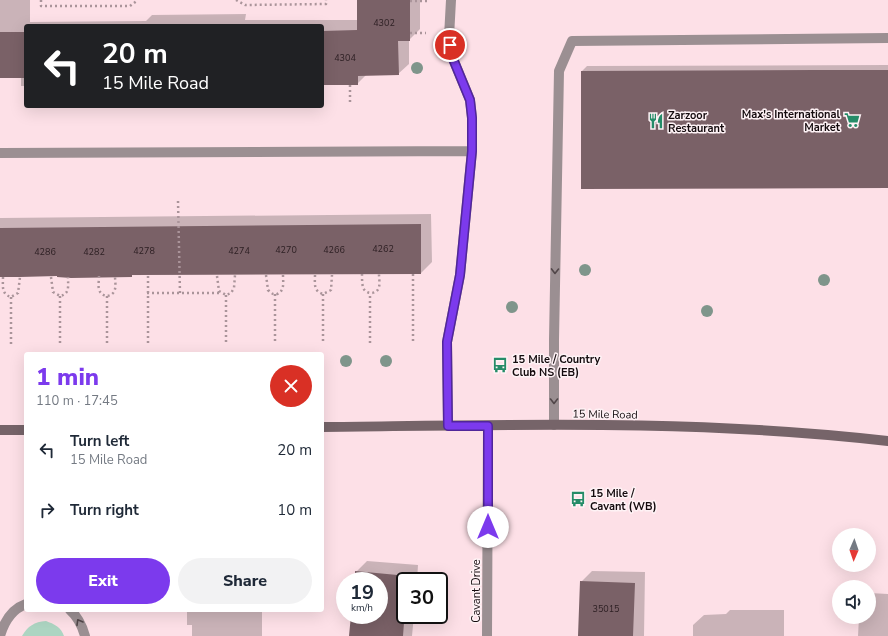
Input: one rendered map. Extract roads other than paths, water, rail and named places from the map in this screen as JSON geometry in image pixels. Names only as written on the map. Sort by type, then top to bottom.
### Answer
[{"type":"main road","name":"15 Mile Road","points":[[324,427],[554,425],[674,426],[831,435],[888,441]]},
{"type":"main road","points":[[0,430],[24,430]]},
{"type":"street","points":[[448,426],[447,342],[460,275],[472,151],[472,118],[470,100],[451,54],[451,0]]},
{"type":"street","points":[[554,425],[559,71],[572,41],[888,38]]},
{"type":"street","points":[[0,152],[472,151]]},
{"type":"street","name":"Cavant Drive","points":[[487,636],[488,426]]},
{"type":"street","points":[[0,636],[3,626],[10,614],[21,605],[24,604]]},
{"type":"street","points":[[72,612],[82,626],[85,636]]},
{"type":"place","name":"Max's International Market","points":[[852,120]]},
{"type":"place","name":"Zarzoor Restaurant","points":[[656,121]]},
{"type":"place","name":"15 Mile / Country Club NS (EB)","points":[[500,365]]},
{"type":"place","name":"15 Mile / Cavant (WB)","points":[[578,499]]}]
